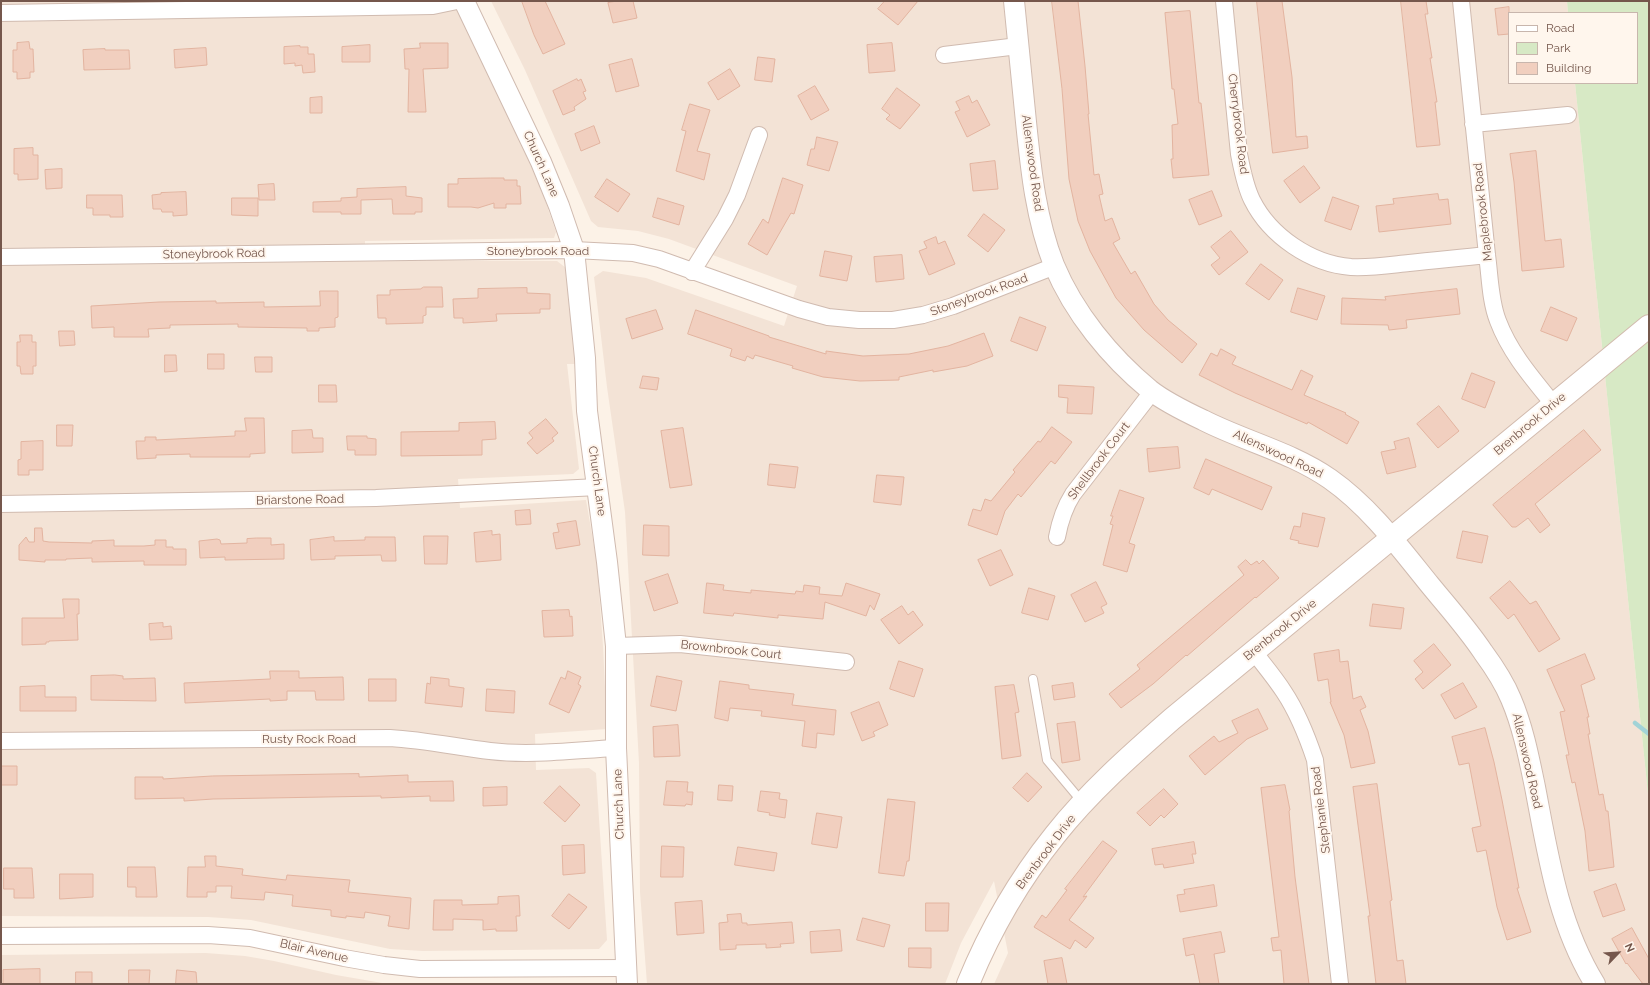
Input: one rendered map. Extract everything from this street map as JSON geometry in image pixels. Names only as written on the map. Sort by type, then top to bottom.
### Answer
[{"type":"main road","name":"Brenbrook Drive","points":[[968,984],[984,947],[1024,877],[1056,834],[1083,803],[1134,753],[1649,326]]},
{"type":"street","points":[[1,13],[433,6],[457,1]]},
{"type":"street","name":"Church Lane","points":[[464,1],[541,162],[559,206],[574,250],[585,358],[587,410],[598,487],[616,646],[616,748],[626,976]]},
{"type":"street","name":"Allenswood Road","points":[[1014,1],[1032,183],[1041,225],[1055,266],[1068,294],[1090,327],[1117,360],[1152,392],[1204,421],[1302,463],[1328,478],[1350,494],[1392,538],[1481,648],[1498,673],[1511,699],[1521,725],[1560,906],[1571,938],[1586,970],[1595,984]]},
{"type":"street","name":"Cherrybrook Road","points":[[1224,1],[1239,154],[1244,177],[1252,200],[1264,219],[1281,238],[1302,252],[1325,261],[1350,267],[1376,267],[1487,255]]},
{"type":"street","name":"Maplebrook Road","points":[[1461,1],[1492,296],[1498,320],[1507,340],[1518,359],[1554,405]]},
{"type":"street","points":[[944,55],[1018,46]]},
{"type":"street","points":[[1473,124],[1568,115]]},
{"type":"street","points":[[692,272],[725,219],[737,195],[759,135]]},
{"type":"street","name":"Stoneybrook Road","points":[[1,257],[574,250],[633,253],[659,258],[692,272],[828,318],[859,320],[880,320],[923,315],[953,306],[1055,266]]},
{"type":"street","name":"Shellbrook Court","points":[[1057,537],[1066,505],[1073,494],[1152,392]]},
{"type":"street","name":"Briarstone Road","points":[[1,504],[376,498],[598,487]]},
{"type":"street","name":"Brownbrook Court","points":[[616,646],[680,644],[846,662]]},
{"type":"street","name":"Stephanie Road","points":[[1254,652],[1284,691],[1298,714],[1315,760],[1340,984]]},
{"type":"street","name":"Rusty Rock Road","points":[[1,741],[390,738],[418,739],[491,751],[514,752],[616,748]]},
{"type":"street","name":"Blair Avenue","points":[[1,936],[208,935],[250,938],[344,958],[420,969],[626,976]]},
{"type":"lane","points":[[1033,679],[1047,760],[1083,803]]},
{"type":"shaded area","points":[[1,1],[453,1],[533,165],[556,232],[554,238],[365,241],[365,260],[557,261],[566,268],[576,364],[567,364],[579,469],[573,474],[458,479],[460,508],[586,500],[597,563],[607,729],[535,734],[536,770],[589,768],[596,773],[607,940],[599,949],[423,951],[390,949],[251,920],[208,917],[1,916]]},
{"type":"shaded area","points":[[491,1],[1567,1],[1568,12],[1508,12],[1508,84],[1575,84],[1649,804],[1649,984],[994,984],[1008,953],[994,881],[961,943],[945,984],[647,984],[640,892],[639,763],[625,512],[607,387],[594,277],[603,271],[646,278],[784,326],[797,286],[669,239],[638,231],[598,227],[591,221],[525,70]]},
{"type":"shaded area","points":[[206,953],[245,956],[388,984],[1,984],[1,955]]},
{"type":"green space","points":[[1567,1],[1649,1],[1649,804],[1575,84],[1638,84],[1638,12],[1568,12]]},
{"type":"building","points":[[522,1],[545,1],[565,44],[543,54],[534,35]]},
{"type":"building","points":[[617,1],[633,1],[637,18],[613,23],[608,3]]},
{"type":"building","points":[[885,1],[918,1],[898,25],[878,9]]},
{"type":"building","points":[[1052,1],[1078,1],[1094,175],[1099,174],[1103,194],[1099,195],[1105,221],[1112,218],[1120,239],[1113,243],[1131,274],[1135,271],[1154,304],[1168,320],[1197,344],[1182,363],[1144,330],[1116,298],[1090,251],[1078,221],[1069,179],[1062,89]]},
{"type":"building","points":[[1257,1],[1282,1],[1292,77],[1296,137],[1307,136],[1308,148],[1273,153]]},
{"type":"building","points":[[1401,1],[1426,1],[1428,14],[1425,14],[1432,58],[1430,58],[1437,102],[1435,102],[1440,145],[1417,147]]},
{"type":"building","points":[[1509,7],[1508,34],[1498,35],[1495,9]]},
{"type":"building","points":[[1190,11],[1199,103],[1201,103],[1209,175],[1173,178],[1171,159],[1173,159],[1172,125],[1178,124],[1174,89],[1172,89],[1165,13]]},
{"type":"building","points":[[29,42],[30,49],[33,49],[34,72],[30,72],[30,78],[17,79],[17,72],[13,72],[13,50],[17,50],[17,43]]},
{"type":"building","points":[[420,43],[448,43],[448,68],[423,69],[426,112],[408,112],[409,69],[405,69],[404,49],[420,48]]},
{"type":"building","points":[[892,43],[895,71],[869,73],[867,45]]},
{"type":"building","points":[[370,45],[370,62],[342,62],[342,47]]},
{"type":"building","points":[[284,47],[308,47],[308,54],[314,54],[315,72],[303,73],[302,65],[295,66],[295,63],[284,64]]},
{"type":"building","points":[[206,48],[207,65],[175,68],[174,50]]},
{"type":"building","points":[[83,50],[129,50],[130,69],[84,70]]},
{"type":"building","points":[[758,57],[775,59],[772,82],[755,80]]},
{"type":"building","points":[[632,59],[639,86],[616,92],[609,65]]},
{"type":"building","points":[[730,69],[740,86],[718,100],[708,83]]},
{"type":"building","points":[[577,79],[578,81],[581,79],[586,91],[583,92],[586,99],[574,107],[575,110],[563,115],[553,91]]},
{"type":"building","points":[[815,86],[829,110],[811,120],[798,96]]},
{"type":"building","points":[[897,88],[920,105],[900,129],[886,119],[890,115],[882,109]]},
{"type":"building","points":[[969,96],[972,103],[977,100],[990,125],[967,137],[955,112],[960,110],[956,102]]},
{"type":"building","points":[[322,97],[322,113],[310,113],[310,98]]},
{"type":"building","points":[[690,104],[710,110],[697,151],[710,154],[704,180],[676,171],[686,131],[682,130]]},
{"type":"building","points":[[594,126],[600,143],[581,151],[575,134]]},
{"type":"building","points":[[817,137],[838,142],[829,171],[807,165],[811,149],[814,149]]},
{"type":"building","points":[[33,148],[33,155],[38,155],[38,179],[18,180],[18,174],[14,174],[14,149]]},
{"type":"building","points":[[1536,151],[1545,241],[1561,239],[1564,267],[1522,271],[1510,154]]},
{"type":"building","points":[[995,161],[998,189],[973,191],[970,164]]},
{"type":"building","points":[[1304,166],[1320,188],[1300,203],[1284,181]]},
{"type":"building","points":[[62,169],[62,188],[46,189],[45,170]]},
{"type":"building","points":[[504,178],[504,180],[517,180],[517,186],[520,186],[521,204],[506,204],[506,208],[494,208],[494,203],[478,208],[448,207],[448,184],[458,184],[458,179]]},
{"type":"building","points":[[783,178],[803,185],[794,214],[791,213],[767,255],[748,244],[763,219],[768,223]]},
{"type":"building","points":[[607,179],[630,194],[618,212],[595,197]]},
{"type":"building","points":[[274,184],[275,200],[259,200],[258,185]]},
{"type":"building","points":[[406,187],[406,196],[422,198],[422,212],[415,212],[415,214],[393,214],[392,199],[361,200],[361,214],[313,212],[313,202],[341,201],[341,198],[357,197],[357,189]]},
{"type":"building","points":[[1212,191],[1222,216],[1199,225],[1189,200]]},
{"type":"building","points":[[186,192],[187,215],[173,216],[173,212],[162,212],[161,209],[153,209],[152,195],[161,193]]},
{"type":"building","points":[[1438,194],[1439,200],[1448,199],[1451,224],[1379,232],[1376,206],[1394,204],[1393,199]]},
{"type":"building","points":[[87,195],[122,195],[123,217],[93,215],[93,208],[87,208]]},
{"type":"building","points":[[1333,197],[1359,206],[1351,230],[1325,221]]},
{"type":"building","points":[[232,198],[258,198],[258,216],[232,215]]},
{"type":"building","points":[[658,198],[684,206],[679,225],[653,217]]},
{"type":"building","points":[[984,214],[1005,230],[988,252],[968,236]]},
{"type":"building","points":[[1231,231],[1248,252],[1219,275],[1211,265],[1220,258],[1211,247]]},
{"type":"building","points":[[936,237],[938,244],[945,241],[955,264],[929,275],[919,251],[927,248],[924,242]]},
{"type":"building","points":[[825,251],[852,256],[847,281],[820,276]]},
{"type":"building","points":[[902,255],[904,279],[876,282],[874,257]]},
{"type":"building","points":[[1261,264],[1283,280],[1269,300],[1246,284]]},
{"type":"building","points":[[424,287],[442,287],[443,307],[426,307],[426,315],[423,316],[423,323],[386,324],[386,318],[378,318],[377,295],[390,295],[390,290],[420,289]]},
{"type":"building","points":[[527,288],[527,293],[550,294],[550,309],[540,309],[540,313],[496,314],[497,321],[463,323],[463,318],[454,318],[453,299],[478,298],[478,289]]},
{"type":"building","points":[[1298,288],[1325,296],[1317,320],[1291,312]]},
{"type":"building","points":[[1457,289],[1460,314],[1406,320],[1407,328],[1389,330],[1388,325],[1341,324],[1342,298],[1386,300],[1385,297]]},
{"type":"building","points":[[320,291],[338,291],[338,317],[335,318],[335,327],[319,328],[319,331],[307,331],[307,328],[238,327],[238,324],[170,325],[170,328],[148,329],[149,337],[114,337],[114,327],[92,328],[91,306],[159,302],[216,301],[216,303],[264,302],[264,307],[320,306]]},
{"type":"building","points":[[1551,307],[1577,318],[1567,341],[1541,331]]},
{"type":"building","points":[[656,310],[663,329],[632,339],[626,319]]},
{"type":"building","points":[[696,310],[769,337],[826,354],[826,351],[863,356],[909,354],[948,346],[984,333],[993,356],[967,366],[933,372],[933,370],[899,377],[899,380],[860,381],[823,377],[792,368],[793,366],[755,355],[753,359],[747,356],[745,361],[730,356],[732,349],[688,334]]},
{"type":"building","points":[[1020,317],[1046,327],[1037,351],[1011,341]]},
{"type":"building","points":[[59,331],[74,331],[75,345],[60,346]]},
{"type":"building","points":[[20,335],[32,335],[32,342],[36,342],[36,366],[33,366],[33,374],[21,374],[20,366],[17,366],[17,342],[20,342]]},
{"type":"building","points":[[1221,349],[1236,357],[1232,364],[1292,390],[1301,370],[1313,376],[1304,395],[1346,413],[1345,414],[1359,422],[1347,444],[1308,422],[1307,424],[1235,393],[1199,375],[1211,353],[1217,356]]},
{"type":"building","points":[[208,354],[224,354],[224,369],[208,369]]},
{"type":"building","points":[[165,355],[176,355],[177,371],[165,372]]},
{"type":"building","points":[[255,357],[272,357],[272,372],[256,372]]},
{"type":"building","points":[[1472,373],[1495,382],[1485,408],[1462,399]]},
{"type":"building","points":[[643,376],[659,378],[657,390],[640,388]]},
{"type":"building","points":[[319,385],[336,385],[337,402],[319,402]]},
{"type":"building","points":[[1059,385],[1094,387],[1092,414],[1067,413],[1068,398],[1059,397]]},
{"type":"building","points":[[1439,406],[1459,431],[1438,448],[1417,424]]},
{"type":"building","points":[[245,418],[264,418],[265,453],[250,454],[250,457],[190,457],[190,454],[156,455],[156,458],[137,459],[136,441],[145,441],[145,437],[156,437],[156,440],[235,436],[235,431],[246,431]]},
{"type":"building","points":[[546,419],[558,433],[552,438],[554,441],[537,454],[527,443],[533,438],[529,433]]},
{"type":"building","points":[[495,422],[496,439],[482,440],[482,455],[401,456],[401,432],[459,431],[459,423]]},
{"type":"building","points":[[57,425],[73,425],[72,446],[57,446]]},
{"type":"building","points":[[1052,427],[1072,442],[1055,464],[1051,461],[1021,497],[1018,494],[1005,511],[997,535],[968,525],[973,509],[981,511],[985,499],[991,501],[1015,472],[1013,470]]},
{"type":"building","points":[[683,428],[692,485],[670,488],[661,431]]},
{"type":"building","points":[[312,430],[313,438],[323,438],[323,452],[292,453],[292,431]]},
{"type":"building","points":[[1584,430],[1601,450],[1535,504],[1550,525],[1540,533],[1528,518],[1516,527],[1512,527],[1493,505]]},
{"type":"building","points":[[347,436],[367,436],[367,438],[376,439],[376,455],[355,455],[355,450],[348,450]]},
{"type":"building","points":[[1409,438],[1416,467],[1387,474],[1381,452],[1396,449],[1394,442]]},
{"type":"building","points":[[43,441],[43,470],[29,470],[29,475],[18,475],[18,460],[21,459],[21,442]]},
{"type":"building","points":[[1178,447],[1180,468],[1149,472],[1147,449]]},
{"type":"building","points":[[1206,459],[1272,487],[1262,510],[1212,489],[1209,495],[1194,488]]},
{"type":"building","points":[[770,464],[798,467],[795,488],[768,485]]},
{"type":"building","points":[[877,475],[904,477],[901,505],[874,502]]},
{"type":"building","points":[[1120,490],[1144,498],[1129,543],[1135,545],[1127,572],[1103,565],[1113,525],[1110,524],[1113,516],[1111,516]]},
{"type":"building","points":[[530,510],[531,524],[516,525],[515,511]]},
{"type":"building","points":[[1303,513],[1325,518],[1318,547],[1298,543],[1299,541],[1290,539],[1294,526],[1300,527]]},
{"type":"building","points":[[576,521],[580,545],[556,549],[553,533],[559,532],[557,524]]},
{"type":"building","points":[[644,525],[669,526],[669,556],[643,555]]},
{"type":"building","points":[[35,528],[42,528],[43,541],[49,542],[92,543],[92,541],[114,540],[114,546],[144,546],[155,545],[155,540],[166,540],[166,547],[173,547],[173,549],[186,549],[186,565],[144,565],[144,561],[92,562],[92,558],[45,560],[45,562],[19,560],[19,545],[26,537],[29,542],[34,542]]},
{"type":"building","points":[[492,531],[492,535],[500,534],[501,560],[476,562],[474,533]]},
{"type":"building","points":[[1463,531],[1488,536],[1482,563],[1457,558]]},
{"type":"building","points":[[424,536],[448,536],[447,564],[425,564]]},
{"type":"building","points":[[334,537],[334,541],[365,540],[365,537],[395,537],[396,561],[382,561],[381,555],[335,556],[335,559],[311,560],[310,540]]},
{"type":"building","points":[[271,538],[271,545],[284,544],[284,559],[225,560],[225,557],[200,558],[199,541],[217,539],[220,540],[221,544],[247,543],[247,539]]},
{"type":"building","points":[[1001,550],[1013,575],[990,586],[978,560]]},
{"type":"building","points":[[1246,560],[1251,565],[1257,561],[1259,564],[1263,560],[1279,578],[1153,684],[1121,708],[1109,694],[1140,669],[1137,665],[1244,575],[1238,567]]},
{"type":"building","points":[[668,574],[678,603],[654,611],[645,582]]},
{"type":"building","points":[[1510,581],[1530,604],[1536,601],[1560,639],[1539,652],[1514,614],[1508,619],[1490,598]]},
{"type":"building","points":[[1096,582],[1107,604],[1101,607],[1104,613],[1085,622],[1071,595]]},
{"type":"building","points":[[707,583],[724,585],[723,590],[751,593],[751,590],[795,594],[796,591],[803,592],[804,585],[820,587],[819,594],[842,596],[846,583],[880,594],[874,610],[870,605],[866,616],[825,602],[823,619],[778,615],[778,618],[734,613],[733,616],[704,613]]},
{"type":"building","points":[[1029,588],[1055,596],[1048,620],[1022,613]]},
{"type":"building","points":[[63,599],[79,599],[79,614],[77,614],[78,640],[49,641],[46,642],[46,644],[22,645],[22,618],[64,618]]},
{"type":"building","points":[[1373,604],[1404,608],[1401,629],[1370,626]]},
{"type":"building","points":[[902,606],[908,615],[913,611],[923,625],[899,644],[881,620]]},
{"type":"building","points":[[569,610],[570,617],[572,616],[573,636],[544,637],[542,611]]},
{"type":"building","points":[[163,623],[163,627],[171,626],[172,639],[150,640],[149,624]]},
{"type":"building","points":[[1434,644],[1451,665],[1423,689],[1415,679],[1423,672],[1414,661]]},
{"type":"building","points":[[1339,650],[1340,662],[1348,661],[1353,699],[1361,696],[1366,707],[1360,710],[1368,731],[1375,763],[1351,768],[1344,735],[1330,702],[1328,679],[1318,681],[1314,654]]},
{"type":"building","points":[[1585,654],[1595,679],[1581,685],[1589,717],[1587,717],[1590,734],[1588,734],[1599,795],[1603,794],[1606,811],[1608,811],[1614,867],[1589,871],[1585,831],[1575,782],[1572,783],[1566,755],[1569,755],[1560,712],[1565,711],[1547,670]]},
{"type":"building","points":[[899,661],[923,669],[914,697],[890,689]]},
{"type":"building","points":[[270,671],[299,671],[299,678],[343,677],[344,700],[316,700],[315,691],[287,691],[287,700],[270,701],[270,699],[185,703],[184,683],[270,679]]},
{"type":"building","points":[[568,671],[581,677],[578,684],[581,686],[569,713],[549,704],[561,677],[565,679]]},
{"type":"building","points":[[91,676],[123,676],[123,679],[155,678],[156,701],[91,700]]},
{"type":"building","points":[[657,676],[682,681],[676,711],[651,706]]},
{"type":"building","points":[[431,677],[449,679],[449,686],[464,688],[462,707],[425,703],[427,683],[430,684]]},
{"type":"building","points":[[369,679],[396,679],[396,701],[369,701]]},
{"type":"building","points":[[720,681],[749,685],[749,689],[794,694],[792,705],[836,710],[834,735],[817,733],[816,748],[802,746],[805,721],[761,716],[762,711],[730,708],[728,721],[715,718]]},
{"type":"building","points":[[1073,683],[1075,697],[1054,700],[1052,686]]},
{"type":"building","points":[[1463,683],[1477,707],[1455,719],[1441,695]]},
{"type":"building","points":[[1014,685],[1019,712],[1015,713],[1021,756],[1002,759],[995,687]]},
{"type":"building","points":[[45,686],[45,697],[76,697],[76,711],[20,711],[20,687]]},
{"type":"building","points":[[487,689],[515,691],[514,713],[486,711]]},
{"type":"building","points":[[879,702],[888,725],[873,732],[875,736],[862,741],[851,713]]},
{"type":"building","points":[[1258,709],[1268,729],[1247,739],[1205,775],[1189,756],[1214,736],[1219,742],[1238,733],[1232,721]]},
{"type":"building","points":[[1075,722],[1080,760],[1062,763],[1057,724]]},
{"type":"building","points":[[678,725],[680,756],[654,757],[653,727]]},
{"type":"building","points":[[1485,728],[1502,800],[1519,888],[1517,888],[1531,932],[1507,940],[1497,907],[1486,850],[1477,852],[1472,828],[1481,826],[1469,763],[1459,765],[1452,737]]},
{"type":"building","points":[[1,766],[17,766],[17,785],[1,785]]},
{"type":"building","points":[[1027,773],[1042,787],[1028,802],[1013,788]]},
{"type":"building","points":[[359,774],[359,777],[408,775],[408,782],[453,781],[454,801],[430,801],[430,796],[381,798],[381,796],[213,799],[184,801],[184,798],[135,799],[135,777],[163,777],[163,779],[212,776]]},
{"type":"building","points":[[667,781],[688,782],[687,792],[693,792],[692,805],[664,805]]},
{"type":"building","points":[[1377,784],[1392,900],[1390,901],[1397,961],[1403,960],[1406,984],[1376,984],[1368,916],[1370,916],[1353,787]]},
{"type":"building","points":[[719,785],[733,786],[732,801],[718,800]]},
{"type":"building","points":[[1285,785],[1290,810],[1295,877],[1309,984],[1284,984],[1281,950],[1273,951],[1271,938],[1279,937],[1261,788]]},
{"type":"building","points":[[560,786],[580,805],[565,822],[544,803]]},
{"type":"building","points":[[507,787],[507,805],[483,806],[483,788]]},
{"type":"building","points":[[1164,789],[1178,804],[1164,818],[1161,815],[1150,826],[1137,813]]},
{"type":"building","points":[[761,791],[780,793],[779,799],[787,800],[785,818],[758,811]]},
{"type":"building","points":[[888,799],[915,802],[909,861],[907,861],[904,876],[879,873]]},
{"type":"building","points":[[817,813],[842,817],[837,848],[812,844]]},
{"type":"building","points":[[1103,841],[1117,851],[1083,897],[1087,896],[1069,920],[1094,938],[1086,948],[1075,940],[1070,949],[1034,927],[1042,915],[1046,918],[1067,890],[1065,889]]},
{"type":"building","points":[[1194,842],[1196,854],[1192,854],[1194,863],[1164,868],[1163,864],[1155,865],[1152,849]]},
{"type":"building","points":[[584,845],[585,873],[563,875],[562,846]]},
{"type":"building","points":[[662,846],[684,847],[683,877],[661,877]]},
{"type":"building","points":[[738,847],[777,853],[774,871],[735,865]]},
{"type":"building","points":[[205,856],[216,856],[216,866],[243,869],[242,875],[286,880],[287,875],[350,880],[348,892],[411,898],[409,929],[388,926],[390,916],[365,912],[364,918],[346,916],[346,918],[331,916],[331,910],[292,906],[293,895],[265,892],[264,900],[231,898],[232,886],[216,886],[216,892],[207,892],[207,897],[187,897],[188,867],[205,867]]},
{"type":"building","points":[[128,867],[155,867],[157,897],[136,897],[136,887],[128,887]]},
{"type":"building","points":[[4,868],[32,868],[34,898],[14,898],[14,889],[4,889]]},
{"type":"building","points":[[60,874],[93,874],[93,897],[60,899]]},
{"type":"building","points":[[1616,884],[1625,910],[1603,917],[1594,892]]},
{"type":"building","points":[[1214,885],[1217,906],[1180,912],[1177,895],[1185,894],[1184,890]]},
{"type":"building","points":[[569,894],[587,907],[569,929],[552,916]]},
{"type":"building","points":[[519,896],[520,916],[516,916],[517,931],[496,931],[496,929],[483,930],[483,920],[453,919],[453,930],[433,930],[434,900],[462,900],[462,905],[498,904],[498,897]]},
{"type":"building","points":[[702,901],[704,933],[677,935],[675,903]]},
{"type":"building","points":[[926,903],[949,903],[948,931],[926,931]]},
{"type":"building","points":[[741,914],[742,923],[747,923],[747,925],[792,922],[794,943],[780,944],[781,947],[766,948],[766,944],[736,945],[736,949],[720,950],[719,923],[728,922],[727,915]]},
{"type":"building","points":[[863,918],[890,925],[884,947],[857,940]]},
{"type":"building","points":[[1632,928],[1649,959],[1649,984],[1643,984],[1627,963],[1626,964],[1612,939]]},
{"type":"building","points":[[840,930],[842,951],[811,953],[810,932]]},
{"type":"building","points":[[1221,932],[1225,952],[1214,954],[1219,984],[1200,984],[1194,954],[1186,956],[1183,939]]},
{"type":"building","points":[[909,948],[931,948],[931,968],[909,967]]},
{"type":"building","points":[[1062,958],[1067,984],[1048,984],[1044,961]]},
{"type":"building","points":[[40,969],[40,984],[3,984],[3,970]]},
{"type":"building","points":[[129,970],[150,970],[149,984],[129,984]]},
{"type":"building","points":[[177,970],[196,972],[197,984],[176,984]]},
{"type":"building","points":[[76,972],[92,972],[92,984],[76,984]]},
{"type":"waterway","points":[[1635,723],[1649,734]]}]
